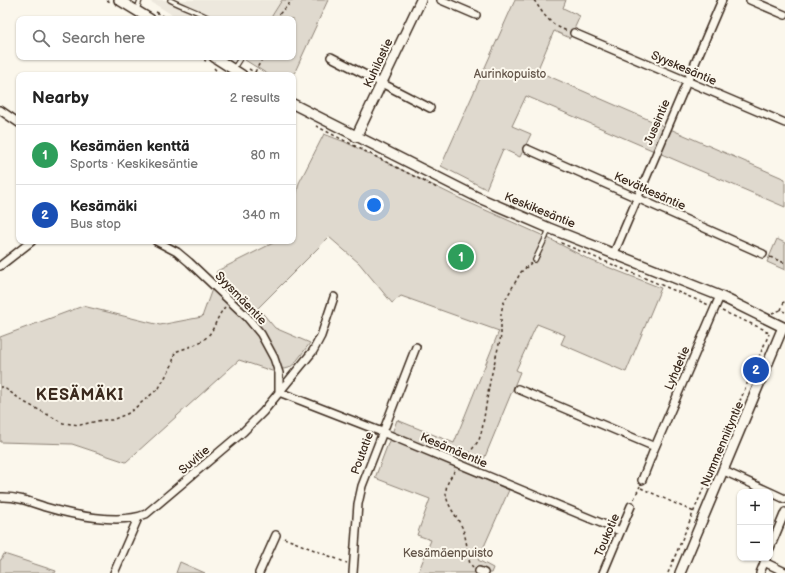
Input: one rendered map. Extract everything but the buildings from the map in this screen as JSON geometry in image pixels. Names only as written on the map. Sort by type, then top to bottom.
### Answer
[{"type":"street","points":[[119,0],[145,16]]},
{"type":"street","name":"Kuhilastie","points":[[356,137],[421,0]]},
{"type":"street","points":[[441,0],[476,15]]},
{"type":"street","name":"Jussintie","points":[[614,253],[722,0]]},
{"type":"street","points":[[750,0],[785,15]]},
{"type":"street","name":"Syyskesäntie","points":[[574,33],[785,123]]},
{"type":"street","points":[[331,57],[430,108]]},
{"type":"street","points":[[218,60],[232,72]]},
{"type":"street","name":"Keskikesäntie","points":[[296,106],[448,183],[549,228],[720,296],[784,326]]},
{"type":"street","points":[[0,110],[16,121]]},
{"type":"street","name":"Kevätkesäntie","points":[[527,149],[763,254]]},
{"type":"street","points":[[0,266],[28,244]]},
{"type":"street","name":"Syysmäentie","points":[[162,244],[177,252],[189,262],[247,317],[261,334],[279,373],[279,392]]},
{"type":"street","name":"Lyhdetie","points":[[641,484],[720,296]]},
{"type":"street","name":"Suvitie","points":[[0,497],[19,499],[64,512],[81,515],[121,519],[138,518],[146,514],[160,504],[243,432],[263,412],[308,358],[322,336],[334,297]]},
{"type":"street","name":"Nummenniityntie","points":[[680,573],[784,326]]},
{"type":"street","name":"Poutatie","points":[[353,573],[360,495],[382,432],[416,347]]},
{"type":"street","points":[[518,389],[655,448]]},
{"type":"street","name":"Kesämäentie","points":[[279,392],[460,464],[620,532]]},
{"type":"street","points":[[724,471],[763,489]]},
{"type":"street","points":[[773,493],[785,499]]},
{"type":"street","name":"Toukotie","points":[[603,573],[631,506]]},
{"type":"street","points":[[773,541],[785,512]]},
{"type":"street","points":[[114,573],[138,518]]},
{"type":"street","points":[[259,573],[276,535]]},
{"type":"street","points":[[760,573],[765,561]]},
{"type":"street","points":[[767,561],[785,572]]},
{"type":"lane","points":[[136,11],[140,0]]},
{"type":"lane","points":[[170,0],[206,16]]},
{"type":"lane","points":[[232,72],[239,60]]},
{"type":"lane","points":[[535,260],[549,228]]},
{"type":"path","points":[[278,16],[288,6],[291,0]]},
{"type":"path","points":[[534,0],[553,25],[574,33]]},
{"type":"path","points":[[255,72],[261,60]]},
{"type":"path","points":[[763,254],[785,263]]},
{"type":"path","points":[[482,572],[470,564],[462,528],[449,506],[446,495],[450,479],[460,464],[474,448],[479,440],[482,430],[490,381],[501,336],[501,314],[503,304],[521,272],[535,260]]},
{"type":"path","points":[[781,310],[785,299]]},
{"type":"path","points":[[0,387],[3,387],[24,402],[63,423],[80,425],[102,420],[112,420],[129,413],[159,388],[172,365],[175,352],[204,341],[211,332],[220,313],[231,302]]},
{"type":"path","points":[[668,573],[769,334]]},
{"type":"path","points":[[631,506],[641,484],[694,512]]},
{"type":"path","points":[[276,535],[354,565]]},
{"type":"shaded area","points":[[148,0],[282,0],[272,16],[174,16]]},
{"type":"green space","points":[[282,0],[328,0],[295,72],[264,72],[245,60],[296,60],[296,16],[272,16]]},
{"type":"green space","name":"Aurinkopuisto","points":[[515,0],[566,0],[563,8],[580,16],[570,38],[554,31],[537,71],[785,179],[785,207],[526,96],[512,126],[531,134],[520,157],[503,149],[486,189],[441,166]]},
{"type":"green space","name":"Kesämäenpuisto","points":[[324,134],[345,142],[463,200],[546,237],[590,260],[661,288],[626,372],[561,344],[565,335],[537,324],[516,370],[520,372],[477,476],[509,490],[478,560],[493,568],[491,573],[418,573],[431,540],[417,535],[430,499],[375,478],[397,420],[454,443],[499,331],[401,296],[392,303],[359,263],[329,237],[258,308],[275,328],[310,343],[295,363],[289,368],[272,371],[239,360],[126,462],[72,444],[0,442],[0,337],[83,306],[160,325],[202,317],[217,271],[271,244],[296,244],[296,196],[299,183]]},
{"type":"green space","points":[[777,239],[785,243],[785,270],[767,262]]},
{"type":"green space","points":[[4,554],[56,571],[55,573],[0,573],[0,560]]},
{"type":"green space","points":[[180,562],[205,573],[176,573]]},
{"type":"place","name":"Kesämäen kenttä","points":[[461,257]]},
{"type":"place","name":"Kesämäki","points":[[756,370]]},
{"type":"district","name":"KESÄMÄKI","points":[[80,394]]}]
